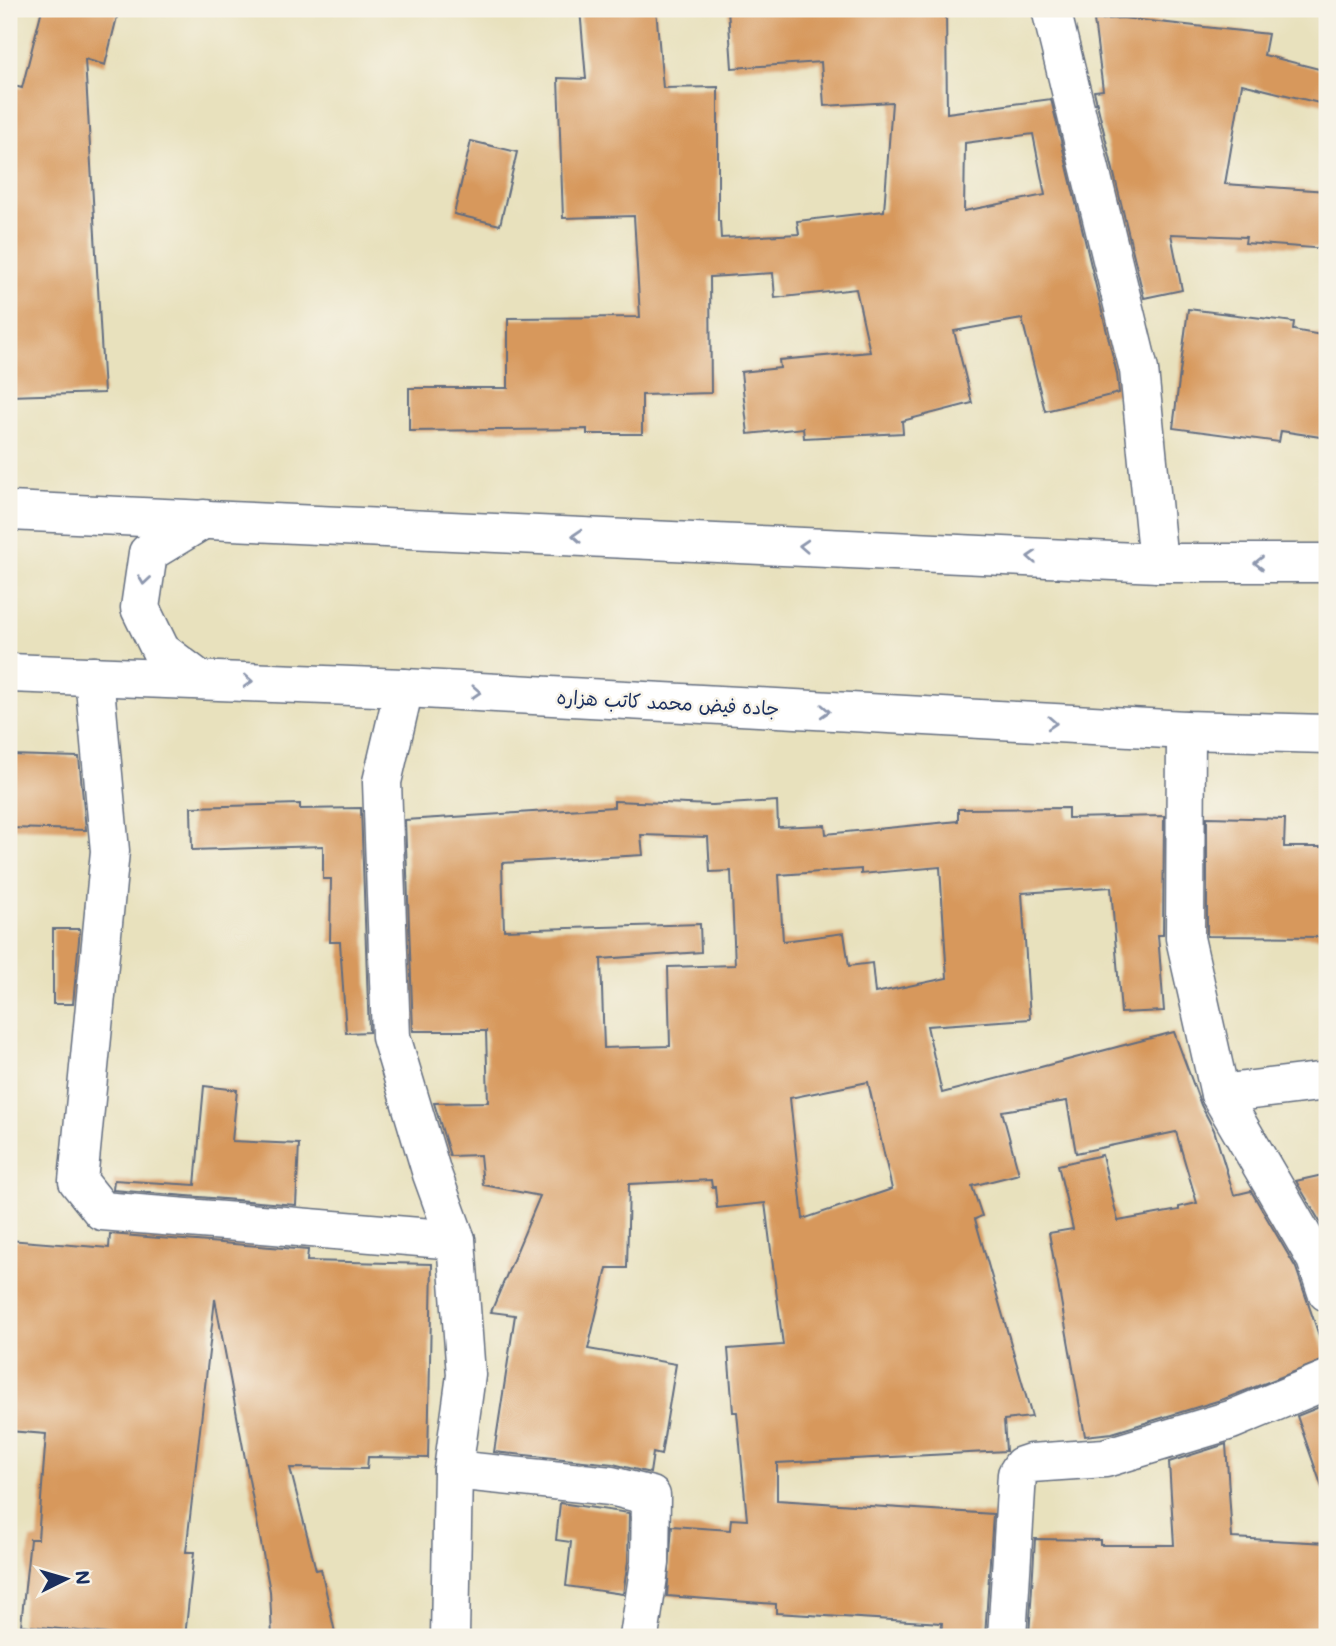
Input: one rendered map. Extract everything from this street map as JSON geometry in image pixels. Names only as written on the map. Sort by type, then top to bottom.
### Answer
[{"type":"street","points":[[1051,9],[1139,370],[1158,562]]},
{"type":"street","points":[[9,511],[1158,562],[1327,563]]},
{"type":"street","points":[[197,678],[161,651],[140,608],[148,553],[204,519]]},
{"type":"street","name":"جاده فیض محمد کاتب هزاره","points":[[9,673],[197,678],[1186,730],[1327,734]]},
{"type":"street","points":[[93,676],[110,851],[78,1181],[102,1211],[456,1240]]},
{"type":"street","points":[[404,688],[382,782],[391,1037],[432,1174],[456,1240],[466,1375],[453,1470],[450,1637]]},
{"type":"street","points":[[1186,730],[1185,938],[1220,1094],[1316,1259],[1327,1292]]},
{"type":"street","points":[[1220,1094],[1327,1081]]},
{"type":"street","points":[[1007,1637],[1017,1474],[1022,1466],[1031,1463],[1105,1458],[1231,1420],[1327,1380]]},
{"type":"street","points":[[453,1470],[611,1486],[651,1496],[650,1563],[639,1637]]},
{"type":"building","points":[[42,9],[119,9],[105,65],[85,59],[104,393],[9,396],[10,85],[22,88]]},
{"type":"building","points":[[580,9],[656,9],[663,88],[718,87],[718,221],[721,238],[799,234],[797,221],[884,211],[892,102],[824,106],[821,62],[732,68],[728,9],[946,9],[947,113],[1051,99],[1117,374],[1119,393],[1045,411],[1022,319],[954,331],[972,403],[902,421],[903,433],[804,438],[803,428],[748,434],[741,372],[780,368],[779,360],[870,352],[856,289],[775,298],[773,273],[710,277],[711,393],[642,395],[642,434],[587,434],[587,429],[409,431],[409,388],[508,388],[508,318],[640,317],[634,216],[563,218],[558,78],[586,79]],"holes":[[[1033,134],[1045,195],[964,211],[965,143]]]},
{"type":"building","points":[[1122,18],[1268,34],[1264,55],[1327,71],[1327,105],[1242,84],[1225,184],[1327,191],[1327,249],[1245,243],[1246,237],[1171,234],[1182,290],[1144,298],[1094,91],[1103,90],[1094,20]]},
{"type":"building","points":[[471,141],[517,152],[500,225],[454,214]]},
{"type":"building","points":[[1188,309],[1294,322],[1293,330],[1327,336],[1327,438],[1281,431],[1279,442],[1173,428]]},
{"type":"building","points":[[9,755],[79,757],[86,830],[9,828]]},
{"type":"building","points":[[614,801],[712,805],[777,801],[778,827],[825,825],[826,834],[958,821],[958,809],[1068,808],[1068,818],[1164,816],[1163,935],[1158,935],[1164,1011],[1121,1013],[1111,887],[1022,893],[1030,1019],[927,1026],[942,1093],[1174,1032],[1201,1105],[1214,1130],[1234,1195],[1251,1191],[1296,1268],[1327,1359],[1224,1399],[1112,1433],[1085,1436],[1049,1233],[1073,1229],[1058,1165],[1102,1155],[1118,1221],[1179,1210],[1179,1207],[1197,1203],[1176,1132],[1076,1153],[1067,1101],[1002,1111],[1019,1174],[972,1186],[982,1216],[975,1219],[1032,1417],[1004,1420],[1006,1451],[777,1463],[777,1500],[993,1514],[985,1637],[941,1637],[942,1623],[776,1613],[776,1604],[667,1596],[672,1526],[730,1530],[731,1519],[747,1520],[728,1349],[783,1345],[765,1203],[717,1208],[715,1187],[712,1187],[711,1180],[629,1184],[627,1268],[607,1268],[588,1349],[676,1364],[661,1455],[653,1453],[650,1473],[613,1464],[494,1452],[515,1315],[491,1312],[540,1196],[483,1185],[480,1155],[450,1156],[434,1103],[488,1102],[486,1031],[413,1031],[405,820],[614,807]],"holes":[[[641,835],[708,837],[710,872],[731,871],[735,965],[668,967],[670,1046],[604,1048],[601,959],[701,952],[700,924],[504,930],[502,863],[643,855]],[[940,867],[947,978],[875,993],[872,963],[849,966],[844,933],[783,941],[779,875],[861,869],[861,874]],[[868,1082],[892,1189],[803,1219],[790,1098]]]},
{"type":"building","points":[[300,804],[300,809],[361,808],[369,1032],[346,1033],[340,942],[330,942],[331,879],[323,879],[323,846],[192,850],[191,807]]},
{"type":"building","points":[[1207,817],[1285,819],[1284,847],[1327,847],[1327,937],[1207,936]]},
{"type":"building","points":[[53,929],[80,929],[73,1004],[53,1004]]},
{"type":"building","points":[[204,1086],[237,1090],[232,1141],[299,1144],[296,1205],[113,1190],[114,1180],[195,1185]]},
{"type":"building","points":[[1327,1174],[1327,1227],[1323,1227],[1296,1181]]},
{"type":"building","points":[[110,1234],[308,1250],[307,1261],[432,1264],[428,1458],[368,1457],[367,1469],[290,1468],[316,1570],[321,1569],[336,1637],[272,1637],[270,1591],[215,1299],[186,1552],[194,1552],[185,1637],[108,1637],[109,1634],[21,1625],[30,1539],[38,1539],[46,1434],[9,1431],[9,1240],[109,1248]]},
{"type":"building","points":[[1327,1404],[1327,1489],[1323,1490],[1297,1416]]},
{"type":"building","points":[[1226,1444],[1232,1538],[1327,1543],[1327,1637],[1029,1636],[1035,1539],[1100,1540],[1100,1545],[1174,1545],[1169,1462]]},
{"type":"building","points":[[560,1503],[629,1513],[628,1561],[623,1594],[566,1586],[571,1542],[556,1540]]}]
